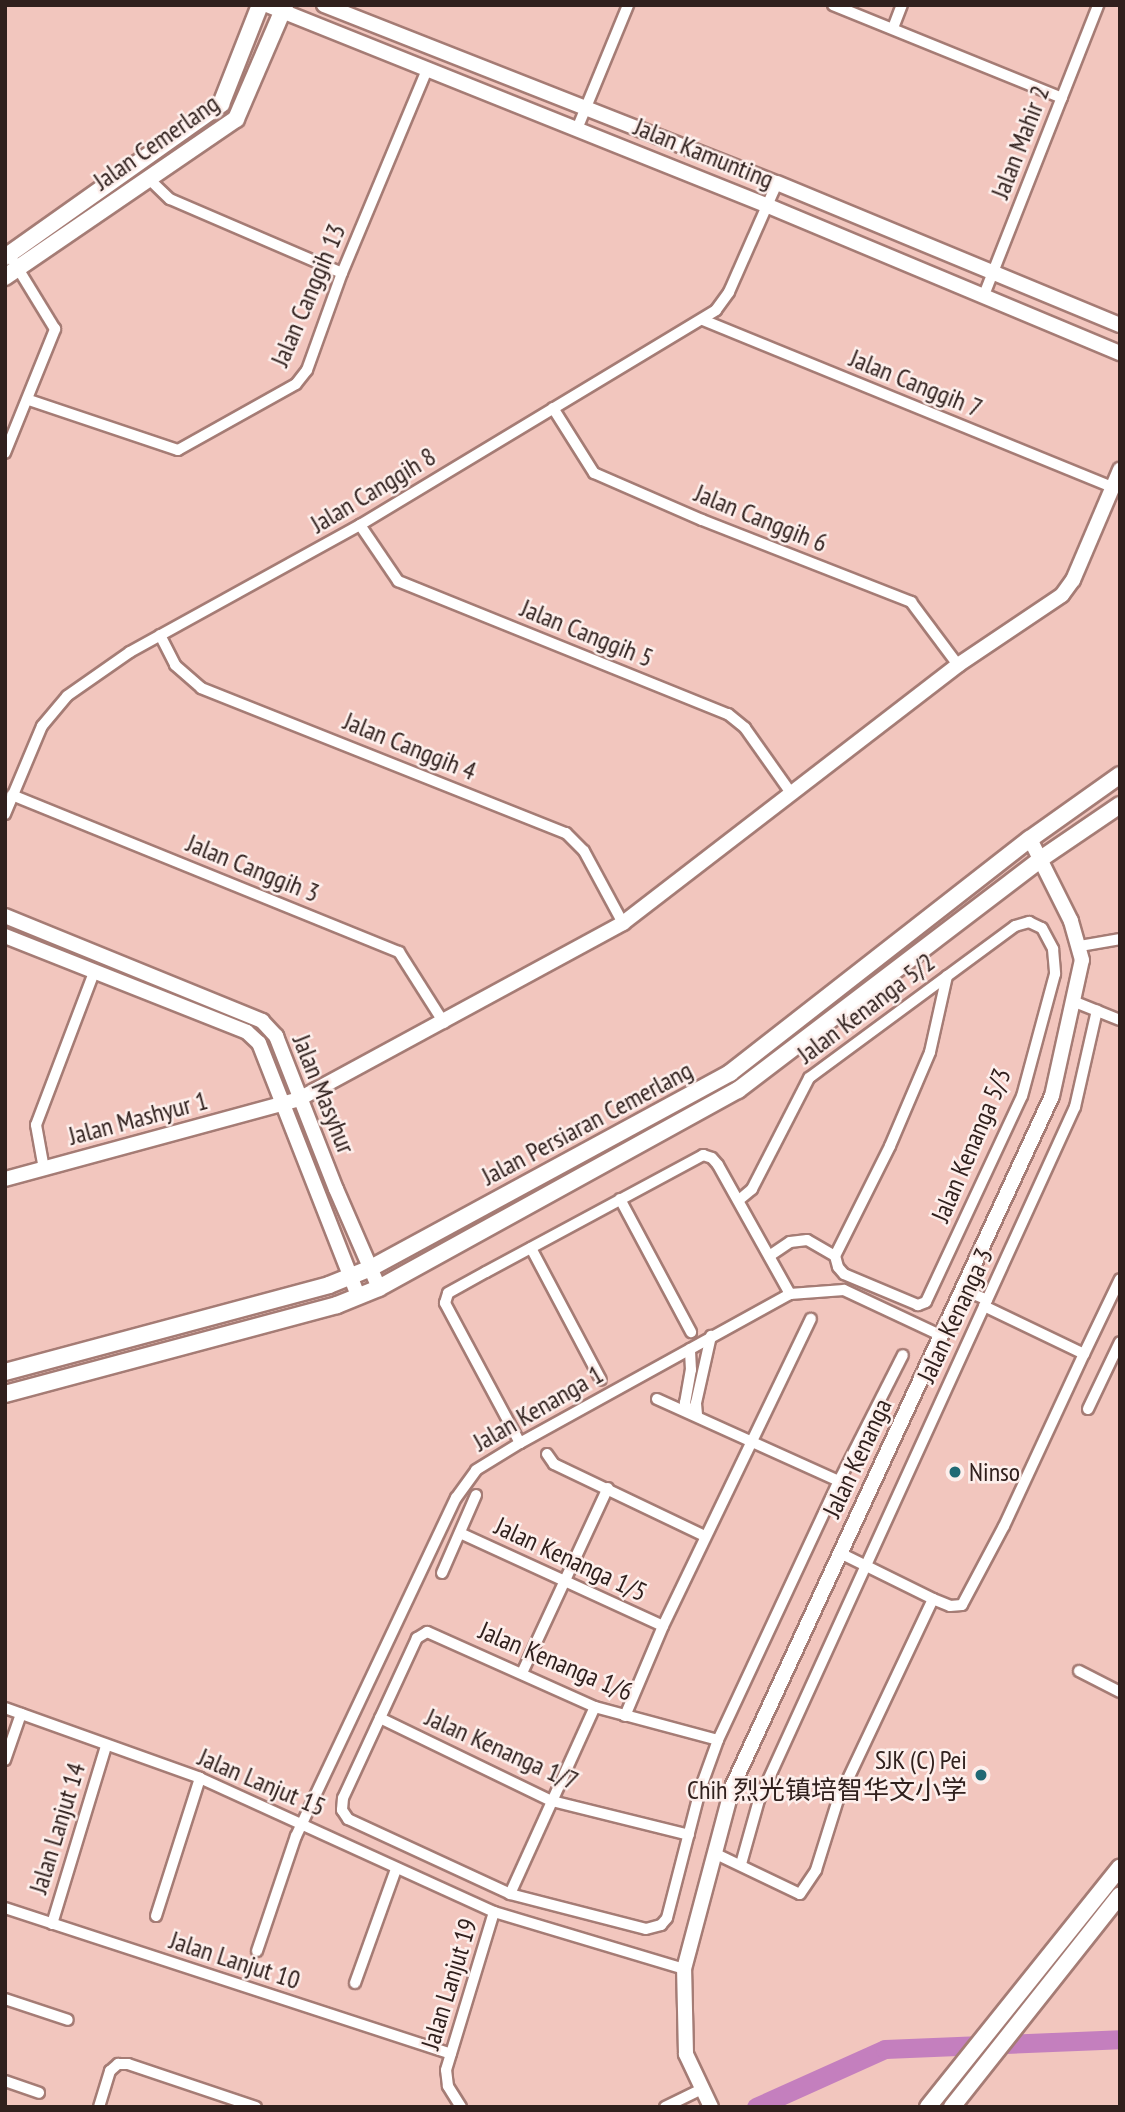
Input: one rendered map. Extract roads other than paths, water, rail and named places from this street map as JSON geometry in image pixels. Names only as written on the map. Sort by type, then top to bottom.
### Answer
[{"type":"main road","name":"Jalan Cemerlang","points":[[7,255],[220,104],[260,5]]},
{"type":"main road","name":"Jalan Cemerlang","points":[[12,273],[236,119],[278,7]]},
{"type":"main road","name":"Jalan Persiaran Cemerlang","points":[[5,1372],[329,1285],[371,1268],[730,1073],[1030,839],[1120,775]]},
{"type":"main road","name":"Jalan Persiaran Cemerlang","points":[[5,1394],[337,1305],[379,1288],[738,1090],[1042,858],[1120,805]]},
{"type":"main road","points":[[928,2107],[1120,1867]]},
{"type":"main road","points":[[952,2107],[1120,1895]]},
{"type":"street","name":"Jalan Kamunting","points":[[324,5],[777,183],[1120,325]]},
{"type":"street","points":[[577,129],[628,5]]},
{"type":"street","points":[[833,5],[1062,97]]},
{"type":"street","points":[[893,28],[902,5]]},
{"type":"street","name":"Jalan Mahir 2","points":[[984,295],[1098,5]]},
{"type":"street","name":"Jalan Kamunting","points":[[278,7],[427,70],[766,205],[1120,353]]},
{"type":"street","name":"Jalan Canggih 13","points":[[29,400],[178,450],[296,384],[307,370],[342,273],[427,70]]},
{"type":"street","points":[[149,179],[170,199],[342,273]]},
{"type":"street","name":"Jalan Canggih 8","points":[[5,814],[42,726],[59,702],[160,635],[360,525],[716,310],[729,292],[777,183]]},
{"type":"street","points":[[5,453],[29,400],[55,329],[12,273],[7,255]]},
{"type":"street","name":"Jalan Canggih 7","points":[[703,320],[1113,487]]},
{"type":"street","name":"Jalan Canggih 6","points":[[554,408],[594,473],[702,520],[911,602],[958,665]]},
{"type":"street","name":"Jalan Mashyur 1","points":[[5,1179],[299,1099],[444,1023],[623,923],[958,665],[1066,592],[1120,470]]},
{"type":"street","name":"Jalan Canggih 5","points":[[360,525],[398,581],[728,714],[745,728],[791,793]]},
{"type":"street","name":"Jalan Canggih 4","points":[[160,635],[175,665],[201,688],[566,833],[584,851],[623,923]]},
{"type":"street","name":"Jalan Canggih 3","points":[[12,796],[399,952],[444,1023]]},
{"type":"street","name":"Jalan Kenanga","points":[[711,2106],[686,2054],[684,1969],[738,1772],[1047,1109],[1075,1002],[1082,972],[1080,946],[1042,858],[1030,839]]},
{"type":"street","name":"Jalan Masyhur","points":[[5,916],[262,1021],[276,1035],[299,1099],[379,1288]]},
{"type":"street","name":"Jalan Kenanga 5/2","points":[[739,1200],[752,1189],[807,1079],[1015,926],[1034,923]]},
{"type":"street","name":"Jalan Kenanga 5/3","points":[[835,1256],[838,1267],[845,1274],[923,1304],[1022,1096],[1055,974],[1055,956],[1049,940],[1042,928],[1034,923]]},
{"type":"street","name":"Jalan Masyhur","points":[[5,936],[247,1032],[259,1043],[358,1296]]},
{"type":"street","points":[[1080,946],[1120,939]]},
{"type":"street","points":[[44,1169],[36,1125],[94,972]]},
{"type":"street","points":[[769,1256],[799,1239],[807,1240],[835,1256],[890,1146],[930,1052],[947,976]]},
{"type":"street","points":[[1075,1002],[1120,1020]]},
{"type":"street","name":"Jalan Kenanga 3","points":[[741,1864],[759,1800],[1075,1107],[1097,1010]]},
{"type":"street","points":[[520,1443],[445,1299],[451,1292],[694,1158],[707,1156],[716,1161],[790,1294]]},
{"type":"street","points":[[620,1199],[691,1332]]},
{"type":"street","points":[[531,1248],[601,1380]]},
{"type":"street","points":[[840,1553],[933,1599],[957,1607],[966,1601],[1120,1279]]},
{"type":"street","name":"Jalan Kenanga 1","points":[[257,1951],[303,1824],[465,1483],[489,1460],[790,1294],[844,1290],[942,1336]]},
{"type":"street","points":[[964,1290],[1084,1354]]},
{"type":"street","points":[[625,1716],[705,1536],[811,1319]]},
{"type":"street","points":[[692,1413],[710,1336]]},
{"type":"street","points":[[1088,1409],[1120,1342]]},
{"type":"street","points":[[690,1349],[691,1370],[685,1403],[692,1413]]},
{"type":"street","points":[[380,1718],[343,1798],[346,1816],[510,1894],[646,1929],[658,1928],[667,1918],[718,1741],[839,1482],[903,1355]]},
{"type":"street","points":[[657,1399],[839,1482]]},
{"type":"street","points":[[547,1454],[554,1464],[705,1536]]},
{"type":"street","points":[[522,1672],[608,1488]]},
{"type":"street","points":[[442,1573],[476,1495]]},
{"type":"street","name":"Jalan Kenanga 1/5","points":[[460,1533],[663,1626]]},
{"type":"street","points":[[715,1853],[800,1894],[816,1870],[838,1800],[933,1599]]},
{"type":"street","name":"Jalan Kenanga 1/6","points":[[380,1718],[419,1636],[433,1633],[595,1707],[718,1741]]},
{"type":"street","points":[[1079,1671],[1120,1692]]},
{"type":"street","points":[[510,1894],[595,1707]]},
{"type":"street","name":"Jalan Lanjut 15","points":[[5,1708],[200,1778],[494,1912],[684,1969]]},
{"type":"street","points":[[5,1760],[21,1714]]},
{"type":"street","name":"Jalan Kenanga 1/7","points":[[380,1718],[552,1801],[689,1835]]},
{"type":"street","name":"Jalan Lanjut 14","points":[[52,1924],[106,1746]]},
{"type":"street","points":[[156,1916],[200,1778]]},
{"type":"street","points":[[355,1983],[396,1869]]},
{"type":"street","name":"Jalan Lanjut 10","points":[[5,1908],[451,2054]]},
{"type":"street","name":"Jalan Lanjut 19","points":[[461,2107],[446,2078],[494,1912]]},
{"type":"street","points":[[5,1999],[68,2020]]},
{"type":"street","points":[[99,2107],[110,2071],[118,2064],[128,2064],[256,2107]]},
{"type":"street","points":[[5,2081],[38,2093]]},
{"type":"street","points":[[665,2107],[702,2089]]},
{"type":"street","points":[[210,2107],[214,2094]]},
{"type":"waterway","points":[[756,2107],[885,2049],[1120,2039]]},
{"type":"place","name":"Ninso","points":[[955,1472]]},
{"type":"place","name":"SJK (C) Pei Chih 烈光镇培智华文小学","points":[[981,1775]]}]
